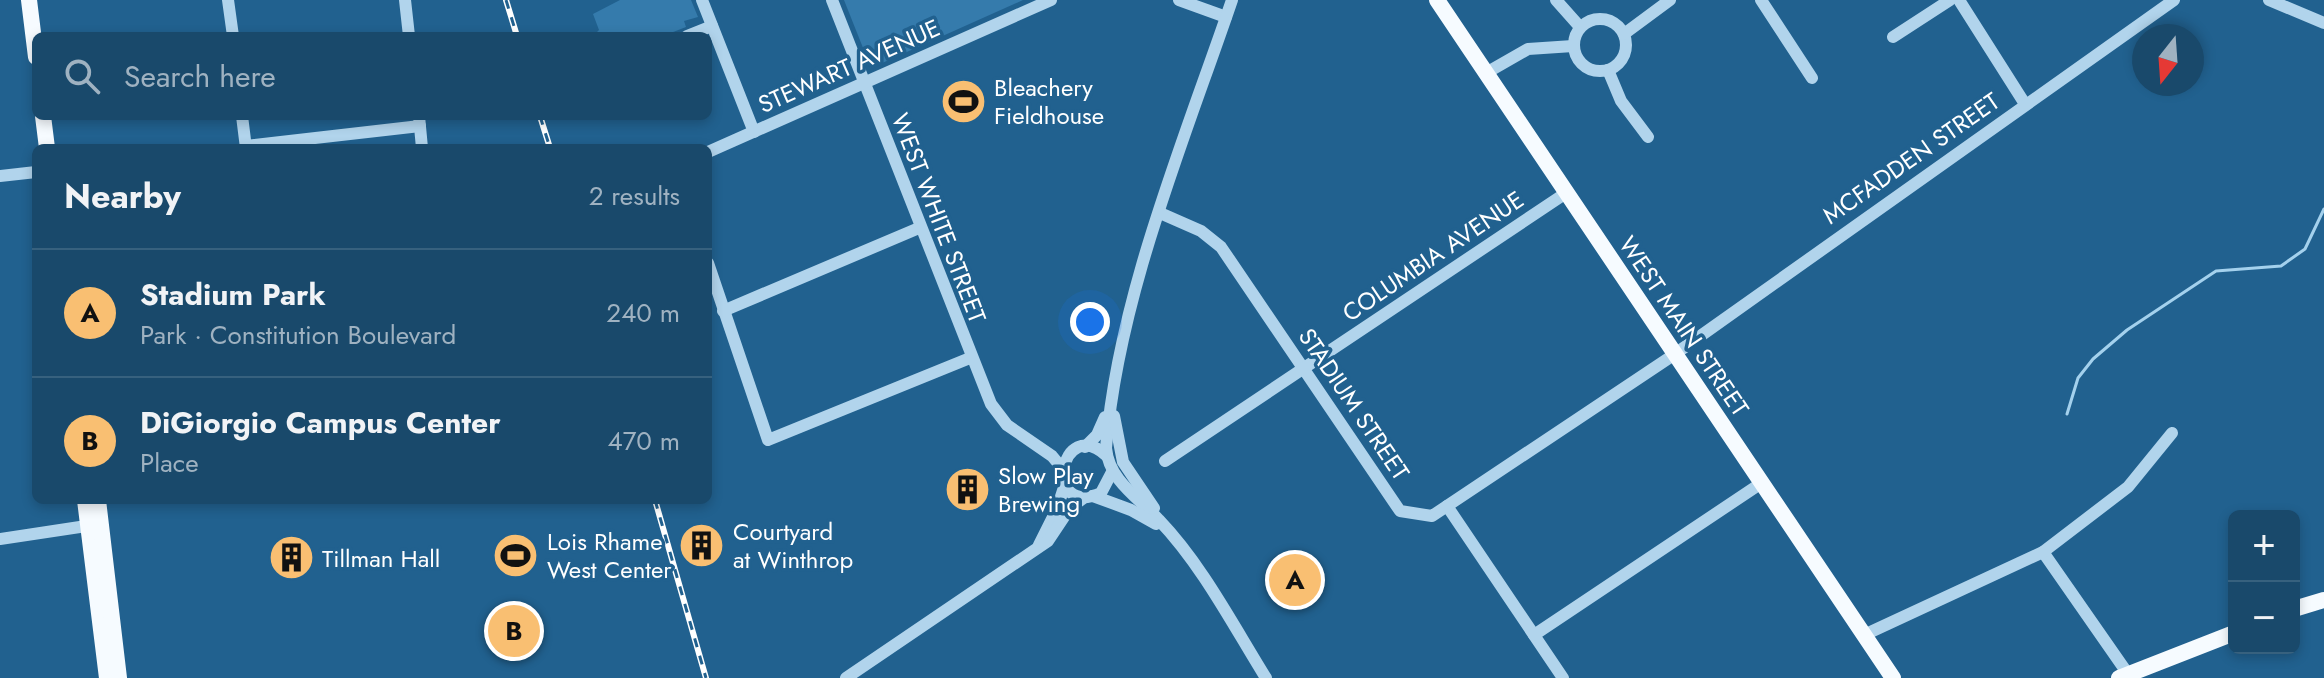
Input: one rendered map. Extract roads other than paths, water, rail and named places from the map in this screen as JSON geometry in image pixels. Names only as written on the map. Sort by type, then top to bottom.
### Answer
[{"type":"main road","points":[[29,0],[33,32]]},
{"type":"main road","name":"WEST MAIN STREET","points":[[1437,0],[1893,678]]},
{"type":"main road","points":[[44,120],[46,144]]},
{"type":"main road","points":[[86,504],[94,525],[119,678]]},
{"type":"main road","points":[[97,504],[94,525],[107,678]]},
{"type":"main road","points":[[2300,607],[2324,600]]},
{"type":"main road","points":[[2131,675],[2228,635]]},
{"type":"street","points":[[228,0],[232,32]]},
{"type":"street","points":[[405,0],[409,32]]},
{"type":"street","points":[[702,0],[754,132]]},
{"type":"street","name":"WEST WHITE STREET","points":[[832,0],[970,358],[991,404],[1026,440],[1052,456],[1062,468]]},
{"type":"street","name":"STEWART AVENUE","points":[[712,150],[1051,0]]},
{"type":"street","points":[[1179,0],[1226,17]]},
{"type":"street","points":[[1161,521],[1112,472],[1107,456],[1113,402],[1138,283],[1232,0]]},
{"type":"street","points":[[1556,0],[1580,27]]},
{"type":"street","points":[[1624,34],[1670,0]]},
{"type":"street","points":[[1761,0],[1812,78]]},
{"type":"street","points":[[1893,37],[1950,0]]},
{"type":"street","points":[[1959,0],[2025,104]]},
{"type":"street","name":"MCFADDEN STREET","points":[[1447,506],[1675,354],[2174,0]]},
{"type":"street","points":[[2269,0],[2324,23]]},
{"type":"street","points":[[1599,19],[1618,26],[1624,34],[1625,55],[1608,70],[1590,70],[1581,65],[1573,46],[1580,27],[1599,19]]},
{"type":"street","points":[[697,32],[712,26]]},
{"type":"street","points":[[1486,73],[1528,49],[1573,46]]},
{"type":"street","points":[[1608,70],[1621,101],[1648,137]]},
{"type":"street","points":[[243,120],[246,144]]},
{"type":"street","points":[[266,144],[419,121],[422,144]]},
{"type":"street","points":[[0,176],[32,172]]},
{"type":"street","name":"COLUMBIA AVENUE","points":[[1165,461],[1566,193]]},
{"type":"street","name":"STADIUM STREET","points":[[1160,213],[1201,231],[1221,247],[1400,511],[1432,516],[1447,506]]},
{"type":"street","points":[[723,311],[919,228]]},
{"type":"street","points":[[712,276],[768,440],[970,358]]},
{"type":"street","points":[[1039,545],[1057,509],[1065,484],[1062,468],[1097,435],[1113,402]]},
{"type":"street","points":[[1113,402],[1123,462],[1266,678]]},
{"type":"street","points":[[1864,635],[2043,552],[2116,498],[2172,433]]},
{"type":"street","points":[[1026,440],[1055,450],[1079,449],[1107,456]]},
{"type":"street","points":[[846,678],[1048,541],[1070,508],[1107,487],[1112,472]]},
{"type":"street","points":[[1065,484],[1131,510],[1170,534]]},
{"type":"street","points":[[1534,635],[1760,484]]},
{"type":"street","points":[[1447,506],[1563,678]]},
{"type":"street","points":[[0,539],[94,525]]},
{"type":"street","points":[[2043,552],[2131,675]]},
{"type":"waterway","points":[[2067,414],[2078,378],[2093,359],[2127,330],[2216,271],[2281,266],[2305,249],[2324,209]]},
{"type":"railway","points":[[506,0],[516,32]]},
{"type":"railway","points":[[541,120],[549,144]]},
{"type":"railway","points":[[656,504],[706,678]]},
{"type":"place","name":"Bleachery Fieldhouse","points":[[963,101]]},
{"type":"place","name":"Slow Play Brewing","points":[[967,489]]},
{"type":"place","name":"Courtyard at Winthrop","points":[[702,545]]},
{"type":"place","name":"Lois Rhame West Center","points":[[516,555]]},
{"type":"place","name":"Tillman Hall","points":[[291,558]]},
{"type":"place","name":"Stadium Park","points":[[1295,580]]},
{"type":"place","name":"DiGiorgio Campus Center","points":[[514,631]]}]
